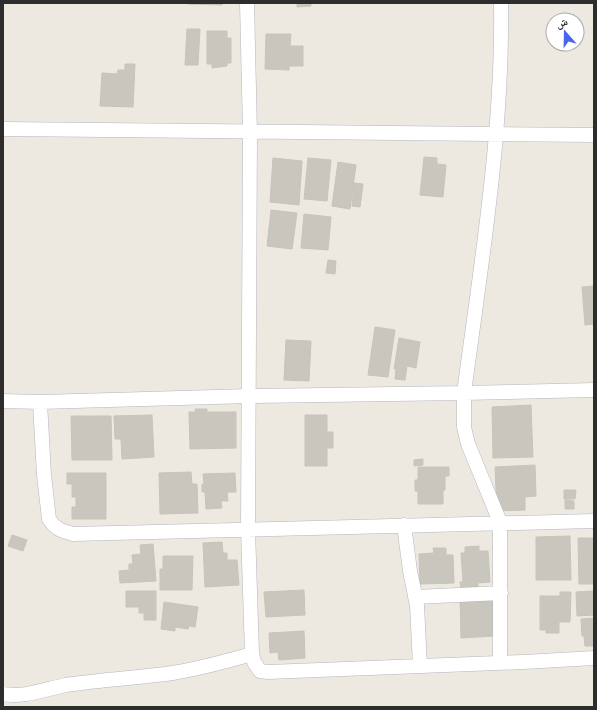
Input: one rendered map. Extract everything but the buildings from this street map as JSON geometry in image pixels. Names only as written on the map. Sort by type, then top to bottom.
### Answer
[{"type":"street","points":[[247,3],[250,132],[250,396],[248,529],[252,654],[254,662],[260,671],[268,672],[594,658]]},
{"type":"street","points":[[500,662],[500,522],[468,444],[464,427],[464,393],[497,135],[501,3]]},
{"type":"street","points":[[3,130],[594,135]]},
{"type":"street","points":[[3,401],[40,402],[250,396],[594,390]]},
{"type":"street","points":[[40,402],[47,512],[49,519],[58,530],[73,534],[594,520]]},
{"type":"street","points":[[404,525],[415,597],[420,666]]},
{"type":"street","points":[[415,597],[501,593]]},
{"type":"street","points":[[3,694],[34,693],[88,682],[168,674],[252,654]]}]
